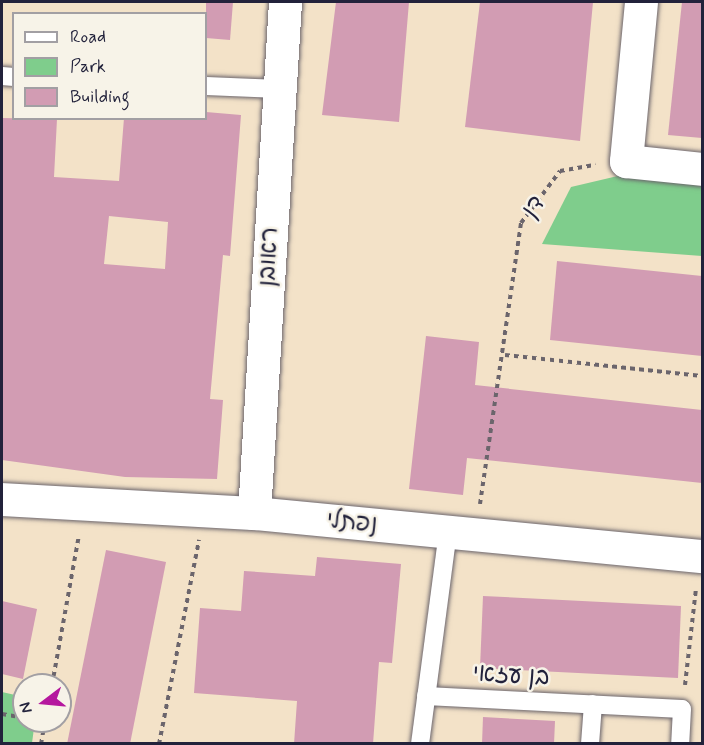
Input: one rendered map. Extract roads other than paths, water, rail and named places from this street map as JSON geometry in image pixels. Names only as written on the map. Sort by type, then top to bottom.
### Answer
[{"type":"street","name":"ראובן","points":[[254,513],[285,2]]},
{"type":"street","points":[[641,2],[626,161],[702,169]]},
{"type":"street","name":"נפתלי","points":[[2,499],[204,513],[254,513],[700,556]]},
{"type":"lane","points":[[207,86],[279,89]]},
{"type":"lane","points":[[420,744],[448,532]]},
{"type":"lane","name":"בן עזאי","points":[[426,696],[682,709],[680,744]]},
{"type":"lane","points":[[590,744],[593,704]]}]
